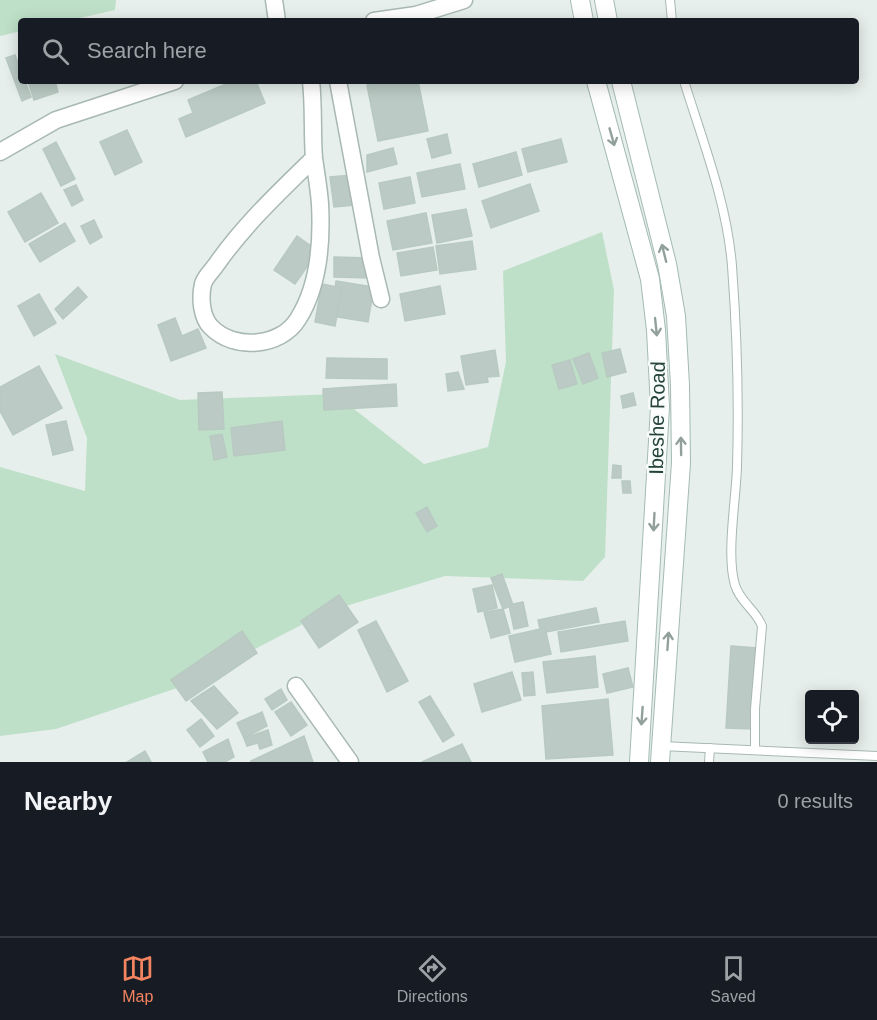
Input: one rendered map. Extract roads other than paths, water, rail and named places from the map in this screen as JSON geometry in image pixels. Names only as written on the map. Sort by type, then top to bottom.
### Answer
[{"type":"main road","points":[[580,0],[583,18]]},
{"type":"main road","points":[[604,0],[607,18]]},
{"type":"main road","name":"Ibeshe Road","points":[[597,84],[650,279],[656,330],[660,407],[639,762]]},
{"type":"main road","name":"Ibeshe Road","points":[[622,84],[667,264],[676,316],[680,385],[681,463],[660,754]]},
{"type":"street","points":[[274,0],[277,18]]},
{"type":"street","points":[[395,18],[416,15],[464,0]]},
{"type":"street","points":[[0,152],[56,120],[166,84]]},
{"type":"street","points":[[310,84],[314,158],[320,203],[320,247],[312,285],[298,319],[284,335],[257,343],[231,340],[210,327],[201,308],[203,282],[232,242],[314,158]]},
{"type":"street","points":[[339,84],[371,258],[381,299]]},
{"type":"street","points":[[296,686],[351,762]]},
{"type":"lane","points":[[670,0],[672,18]]},
{"type":"lane","points":[[685,84],[721,199],[732,266],[738,405],[737,469],[731,559],[735,588],[747,606],[758,615],[762,626],[755,709],[756,750]]},
{"type":"lane","points":[[660,754],[710,748],[877,756]]},
{"type":"lane","points":[[709,762],[710,748]]}]
